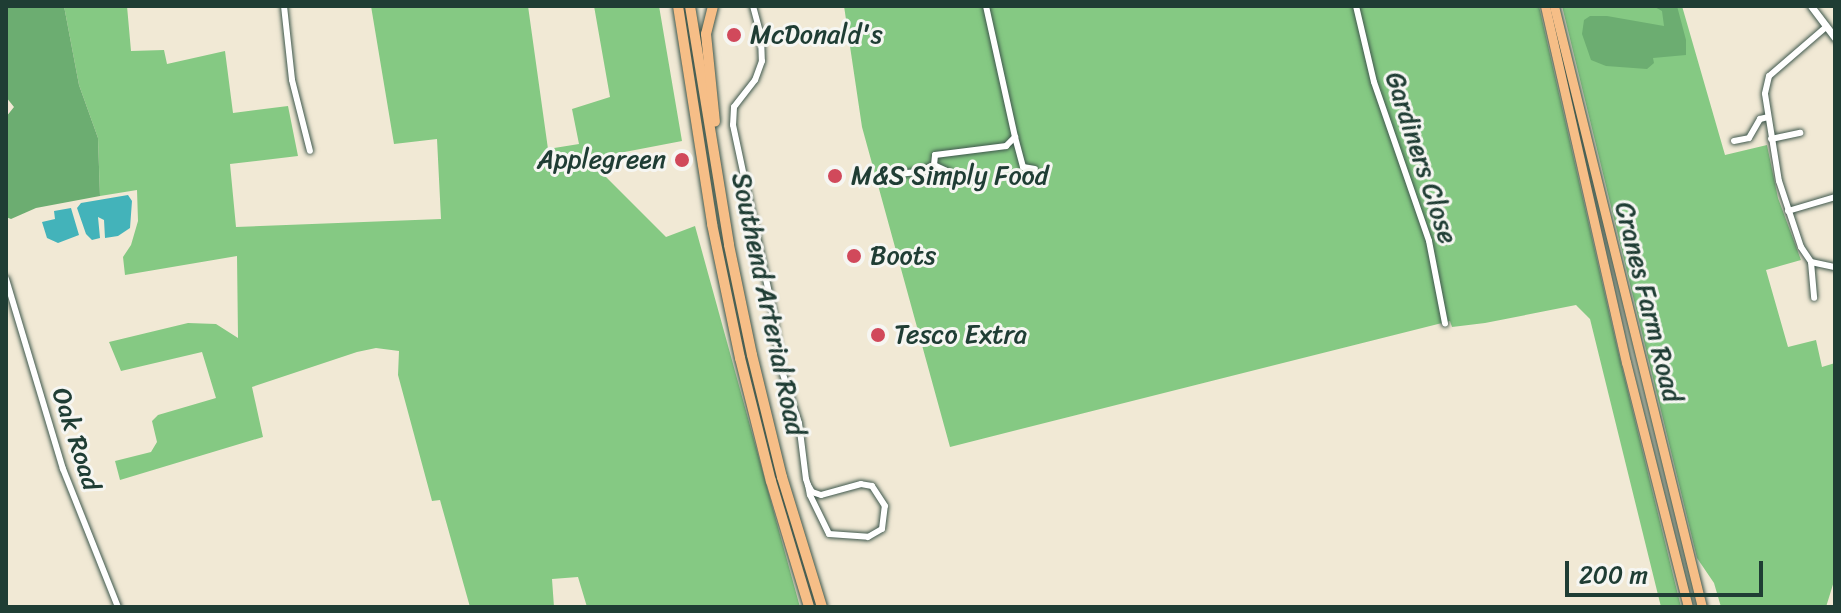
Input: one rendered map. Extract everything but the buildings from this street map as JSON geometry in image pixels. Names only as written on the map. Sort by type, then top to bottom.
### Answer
[{"type":"highway","name":"Southend Arterial Road","points":[[677,6],[712,224],[740,358],[771,481],[809,607]]},
{"type":"highway","name":"Southend Arterial Road","points":[[690,6],[729,245],[782,477],[822,607]]},
{"type":"highway","points":[[713,6],[706,34],[729,245]]},
{"type":"main road","name":"Cranes Farm Road","points":[[1545,6],[1626,362],[1688,607]]},
{"type":"main road","name":"Cranes Farm Road","points":[[1554,6],[1702,607]]},
{"type":"street","points":[[284,6],[292,80],[310,151]]},
{"type":"street","points":[[752,6],[757,18],[762,61],[755,80],[734,107],[733,125],[774,317],[780,365],[799,423],[808,485],[818,518],[829,534],[868,537],[882,529],[885,506],[872,486],[861,484],[821,495],[808,485]]},
{"type":"street","points":[[986,6],[1023,167],[1035,169]]},
{"type":"street","name":"Gardiners Close","points":[[1356,6],[1374,82],[1429,241],[1445,323]]},
{"type":"street","points":[[1811,6],[1835,38]]},
{"type":"street","points":[[1814,298],[1811,262],[1801,247],[1788,211],[1771,139],[1766,87],[1769,76],[1826,27]]},
{"type":"street","points":[[1734,141],[1749,138],[1760,119],[1768,117]]},
{"type":"street","points":[[1771,139],[1800,133]]},
{"type":"street","points":[[934,165],[935,155],[1006,146],[1015,137]]},
{"type":"street","points":[[889,175],[917,172],[934,165],[951,173]]},
{"type":"street","points":[[1788,211],[1835,197]]},
{"type":"street","points":[[1811,262],[1835,267]]},
{"type":"street","name":"Oak Road","points":[[6,279],[63,469],[118,607]]},
{"type":"green space","points":[[6,6],[64,6],[79,85],[98,138],[100,196],[36,208],[11,219],[6,217],[6,117],[14,107],[6,97]]},
{"type":"green space","points":[[64,6],[127,6],[131,51],[164,50],[167,64],[225,51],[233,113],[288,106],[298,156],[230,164],[236,227],[441,219],[437,139],[394,144],[371,6],[528,6],[548,149],[579,144],[572,109],[610,97],[594,6],[659,6],[682,141],[588,159],[666,237],[695,226],[800,607],[587,607],[578,577],[552,579],[554,607],[470,607],[440,500],[432,501],[398,375],[399,351],[376,348],[357,352],[252,387],[263,437],[120,480],[115,461],[151,452],[157,442],[152,421],[158,415],[216,398],[202,352],[121,371],[109,342],[188,323],[216,324],[238,338],[237,256],[125,275],[123,257],[131,245],[138,221],[137,190],[100,196],[98,138],[79,85]]},
{"type":"green space","points":[[844,6],[1539,6],[1617,347],[1681,607],[1661,607],[1590,319],[1576,305],[1485,323],[1452,327],[1450,321],[950,447],[862,127]]},
{"type":"green space","points":[[1562,6],[1682,6],[1725,155],[1767,145],[1778,198],[1801,260],[1766,270],[1788,347],[1816,340],[1822,367],[1835,363],[1835,578],[1826,607],[1721,607],[1714,583],[1697,558]]},
{"type":"green space","points":[[1653,6],[1677,6],[1686,40],[1686,55],[1653,58],[1654,63],[1647,69],[1606,66],[1591,60],[1582,34],[1584,20],[1590,16],[1607,16],[1664,26],[1662,11]]},
{"type":"water","points":[[128,195],[132,201],[130,228],[118,236],[105,238],[104,220],[98,217],[100,238],[92,240],[86,234],[77,208],[81,203]]},
{"type":"water","points":[[71,208],[79,235],[58,243],[47,238],[42,222],[55,219],[54,211]]},
{"type":"place","name":"McDonald's","points":[[734,35]]},
{"type":"place","name":"Applegreen","points":[[682,160]]},
{"type":"place","name":"M&S Simply Food","points":[[835,176]]},
{"type":"place","name":"Boots","points":[[854,256]]},
{"type":"place","name":"Tesco Extra","points":[[878,335]]}]
